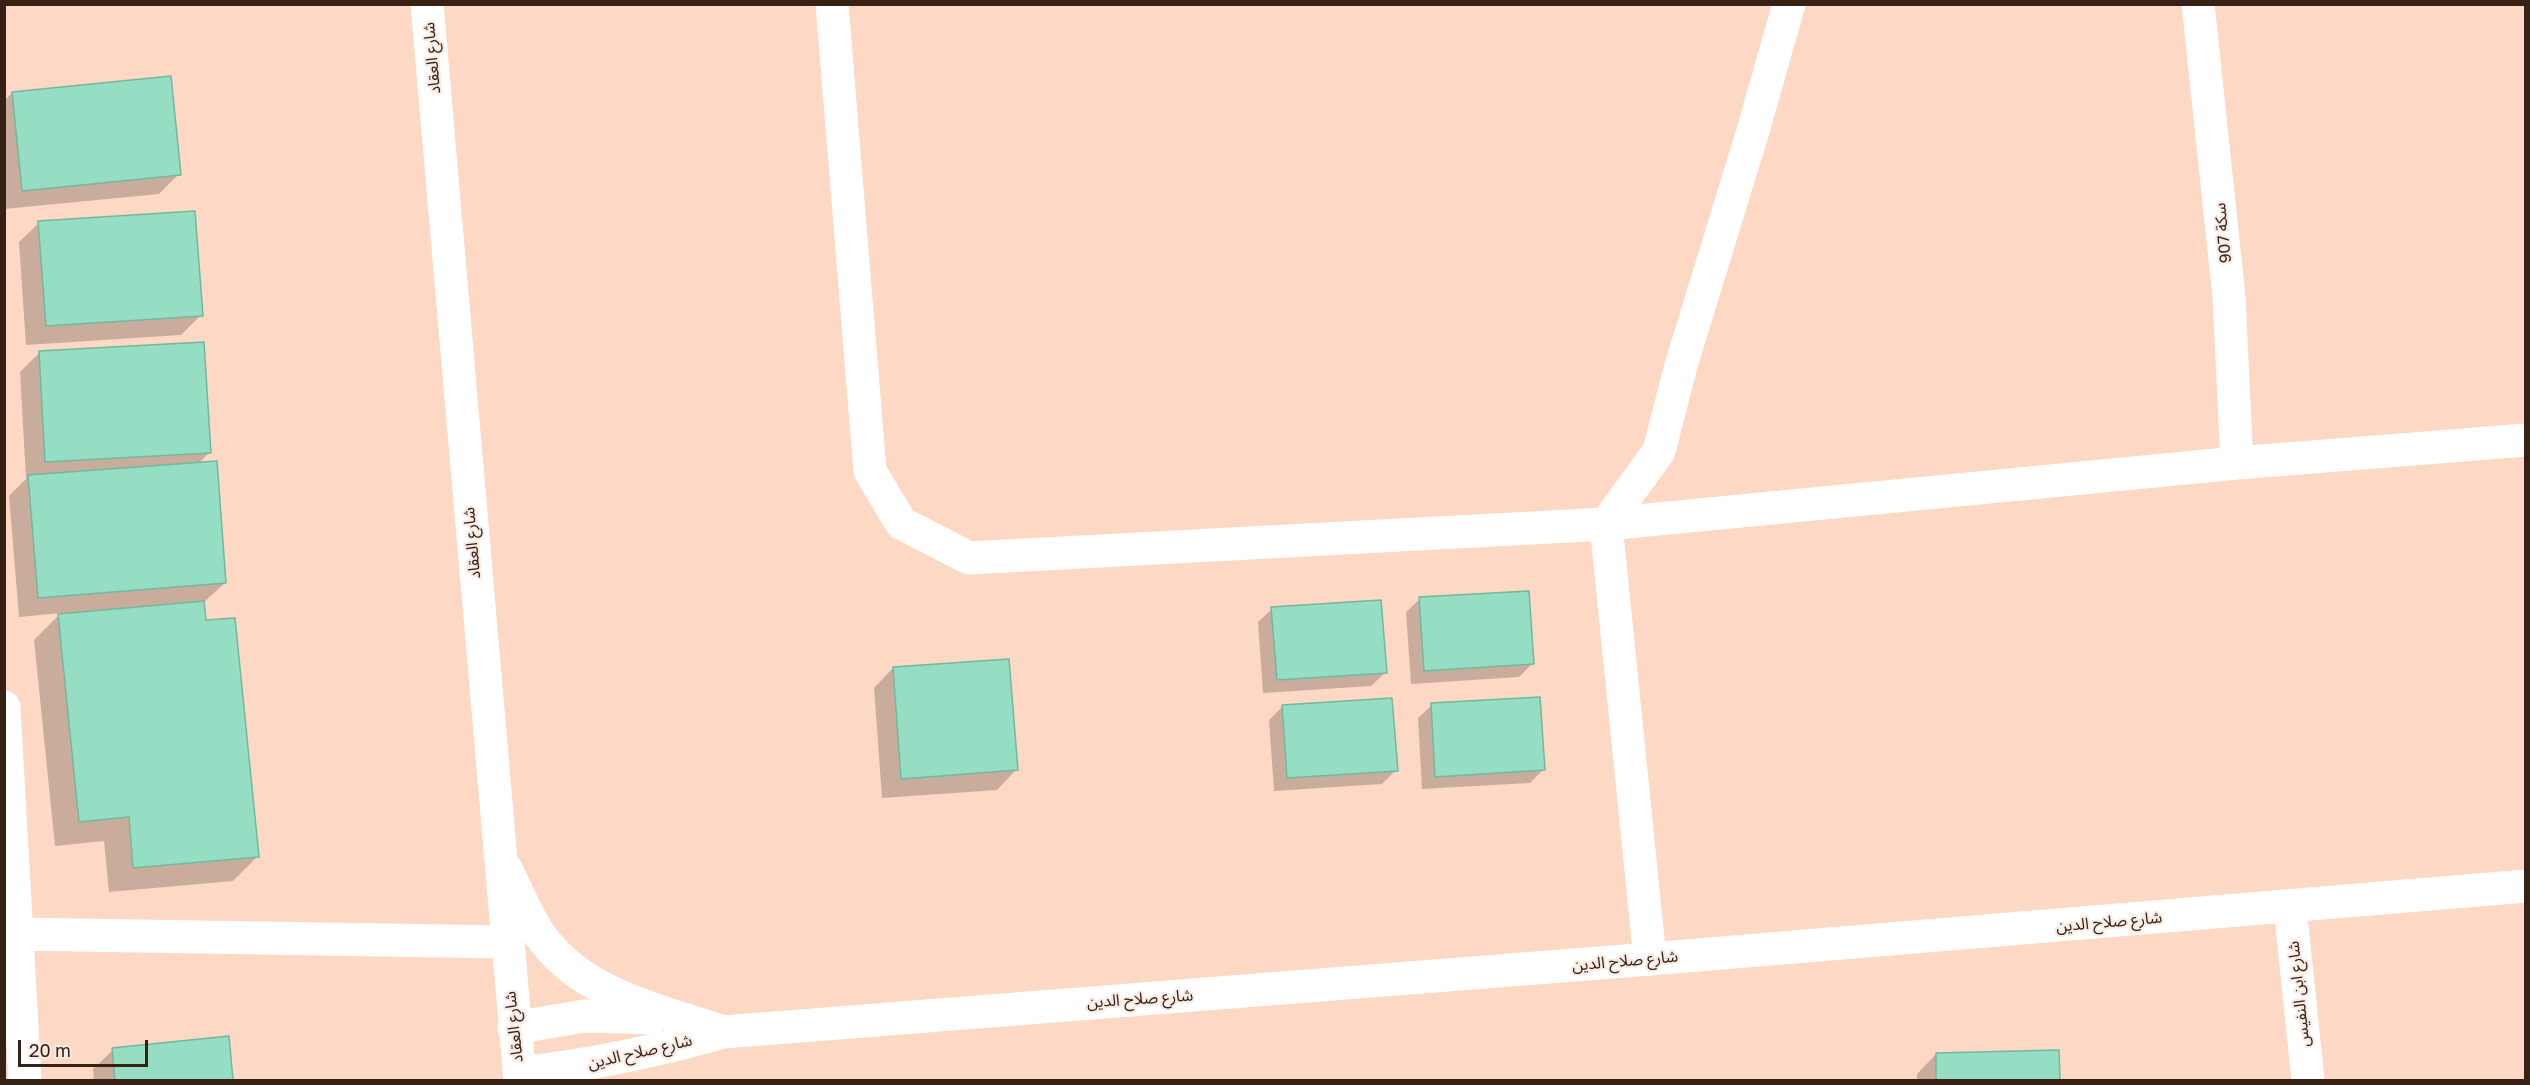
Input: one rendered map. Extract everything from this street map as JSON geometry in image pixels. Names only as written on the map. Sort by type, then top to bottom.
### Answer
[{"type":"street","name":"شارع العقاد","points":[[427,4],[519,1077]]},
{"type":"street","points":[[832,4],[870,471],[901,523],[969,558],[1606,524],[2236,463],[2526,440]]},
{"type":"street","points":[[1650,959],[1606,524],[1659,451],[1682,362],[1750,142],[1789,4]]},
{"type":"street","name":"سكة 907","points":[[2198,4],[2229,297],[2236,463]]},
{"type":"street","points":[[4,706],[17,934],[18,1069]]},
{"type":"street","points":[[499,854],[540,935],[571,967],[608,993],[724,1032]]},
{"type":"street","name":"شارع صلاح الدين","points":[[519,1077],[656,1051],[724,1032],[1650,959],[2526,886]]},
{"type":"street","name":"شارع ابن النفيس","points":[[2290,907],[2308,1080]]},
{"type":"street","points":[[17,934],[506,942]]},
{"type":"street","name":"شارع صلاح الدين","points":[[514,1028],[596,1016],[654,1018],[724,1032]]},
{"type":"street","points":[[636,1080],[644,1072],[724,1032]]},
{"type":"building","points":[[171,76],[181,175],[22,191],[12,92]]},
{"type":"building","points":[[195,211],[203,316],[46,326],[38,221]]},
{"type":"building","points":[[204,342],[211,453],[45,462],[39,351]]},
{"type":"building","points":[[217,461],[226,583],[38,598],[28,475]]},
{"type":"building","points":[[1529,591],[1534,664],[1424,671],[1419,597]]},
{"type":"building","points":[[1381,600],[1387,673],[1277,680],[1271,607]]},
{"type":"building","points":[[204,601],[206,620],[235,618],[259,857],[133,868],[129,817],[79,822],[58,614]]},
{"type":"building","points":[[1009,659],[1018,770],[901,779],[893,667]]},
{"type":"building","points":[[1540,697],[1545,770],[1435,777],[1431,703]]},
{"type":"building","points":[[1392,698],[1398,771],[1287,778],[1282,705]]},
{"type":"building","points":[[229,1036],[233,1080],[115,1080],[112,1048]]},
{"type":"building","points":[[2059,1050],[2060,1080],[1936,1080],[1936,1053]]}]
